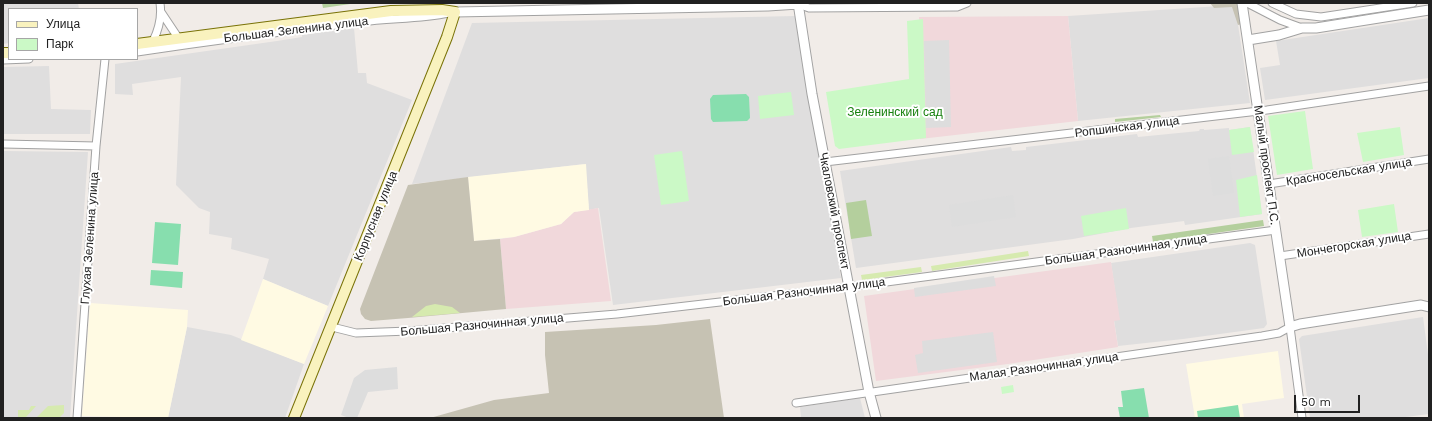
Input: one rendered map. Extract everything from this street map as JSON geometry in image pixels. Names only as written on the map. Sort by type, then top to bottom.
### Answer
[{"type":"main road","name":"Большая Зеленина улица","points":[[138,44],[403,7],[455,12]]},
{"type":"main road","name":"Корпусная улица","points":[[294,418],[448,37],[455,12]]},
{"type":"street","points":[[153,41],[159,26],[161,12],[160,3]]},
{"type":"street","name":"Большая Зеленина улица","points":[[138,52],[306,28],[392,18],[432,17],[455,12],[768,6],[798,3],[808,8],[957,7],[967,3]]},
{"type":"street","name":"Чкаловский проспект","points":[[798,3],[825,162],[869,392],[876,418]]},
{"type":"street","name":"Малый проспект П.С.","points":[[1242,3],[1280,256],[1302,418]]},
{"type":"street","points":[[1247,3],[1280,20],[1302,28]]},
{"type":"street","points":[[1272,3],[1296,14],[1321,17],[1413,3]]},
{"type":"street","points":[[1248,40],[1279,35],[1302,28],[1316,28],[1429,10]]},
{"type":"street","points":[[161,12],[179,39]]},
{"type":"street","name":"Глухая Зеленина улица","points":[[77,418],[96,146],[105,60]]},
{"type":"street","name":"Ропшинская улица","points":[[825,162],[1258,111],[1429,86]]},
{"type":"street","points":[[3,144],[96,146]]},
{"type":"street","name":"Красносельская улица","points":[[1269,184],[1429,159]]},
{"type":"street","name":"Большая Разночинная улица","points":[[332,327],[356,333],[502,324],[617,314],[849,287],[1276,230]]},
{"type":"street","name":"Мончегорская улица","points":[[1280,256],[1429,234]]},
{"type":"street","points":[[1290,327],[1300,324],[1421,305],[1429,307]]},
{"type":"street","name":"Малая Разночинная улица","points":[[796,403],[1279,333],[1290,327]]},
{"type":"shaded area","points":[[3,3],[78,3],[79,8],[8,8],[8,43],[3,44]]},
{"type":"shaded area","points":[[1210,3],[1238,3],[1242,24],[1238,25],[1232,7],[1214,8]]},
{"type":"shaded area","points":[[1235,5],[1250,103],[1078,121],[1068,16]]},
{"type":"shaded area","points":[[795,16],[841,278],[613,305],[599,208],[589,210],[585,164],[412,184],[472,23]]},
{"type":"shaded area","points":[[1068,16],[1078,121],[920,139],[919,17]]},
{"type":"shaded area","points":[[1429,18],[1429,78],[1265,100],[1260,68],[1280,65],[1276,41]]},
{"type":"shaded area","points":[[354,28],[358,73],[366,73],[367,83],[412,100],[328,306],[263,279],[269,259],[231,249],[232,238],[209,234],[210,212],[199,208],[176,185],[181,77],[132,84],[133,95],[115,94],[115,64],[277,41],[302,37],[302,35]]},
{"type":"shaded area","points":[[949,40],[951,127],[926,128],[924,41]]},
{"type":"shaded area","points":[[49,66],[51,109],[91,110],[90,134],[3,134],[3,67]]},
{"type":"shaded area","points":[[1250,127],[1262,214],[1185,225],[1184,221],[1131,228],[1073,239],[856,268],[840,171],[1011,147],[1012,151],[1026,150],[1026,147],[1137,134],[1138,137],[1199,131],[1200,129],[1229,128],[1229,130]]},
{"type":"shaded area","points":[[3,151],[88,152],[70,418],[3,418]]},
{"type":"shaded area","points":[[1229,156],[1234,193],[1213,196],[1208,159]]},
{"type":"shaded area","points":[[586,164],[589,210],[574,212],[561,224],[514,237],[474,241],[468,177]]},
{"type":"shaded area","points":[[468,177],[474,241],[500,239],[506,309],[371,321],[365,319],[361,314],[360,309],[408,185]]},
{"type":"shaded area","points":[[1013,195],[1016,217],[952,227],[949,205]]},
{"type":"shaded area","points":[[598,208],[611,301],[506,309],[500,239],[514,237],[561,224],[574,212]]},
{"type":"shaded area","points":[[1250,243],[1255,245],[1267,324],[1264,328],[1118,346],[1114,320],[1119,319],[1111,263]]},
{"type":"shaded area","points":[[1111,262],[1120,320],[1114,321],[1118,347],[1008,364],[876,381],[864,296]]},
{"type":"shaded area","points":[[994,276],[996,286],[915,297],[914,288]]},
{"type":"shaded area","points":[[263,279],[328,306],[304,364],[241,340]]},
{"type":"shaded area","points":[[90,303],[188,310],[187,327],[168,418],[82,416]]},
{"type":"shaded area","points":[[1423,317],[1429,362],[1429,414],[1398,418],[1310,418],[1299,339],[1302,336]]},
{"type":"shaded area","points":[[710,319],[724,418],[430,418],[494,400],[549,393],[545,355],[545,332],[656,325]]},
{"type":"shaded area","points":[[187,327],[231,335],[304,364],[285,418],[168,418]]},
{"type":"shaded area","points":[[993,332],[997,362],[918,373],[915,355],[923,353],[922,341]]},
{"type":"shaded area","points":[[1278,351],[1284,398],[1242,404],[1244,418],[1195,418],[1186,364]]},
{"type":"shaded area","points":[[397,367],[398,389],[368,392],[357,418],[349,418],[341,415],[354,378],[365,370]]},
{"type":"shaded area","points":[[860,398],[865,418],[801,418],[800,407]]},
{"type":"green space","points":[[322,3],[357,3],[323,8]]},
{"type":"green space","name":"Зеленинский сад","points":[[923,19],[926,138],[839,149],[835,146],[826,92],[909,79],[907,21]]},
{"type":"green space","points":[[791,92],[794,115],[760,119],[758,96]]},
{"type":"green space","points":[[746,94],[749,97],[750,118],[747,121],[713,122],[711,119],[710,99],[713,95]]},
{"type":"green space","points":[[1305,111],[1313,169],[1277,175],[1268,116]]},
{"type":"green space","points":[[1160,115],[1161,117],[1115,122],[1115,119]]},
{"type":"green space","points":[[1250,127],[1254,152],[1232,155],[1229,130]]},
{"type":"green space","points":[[1400,127],[1404,155],[1363,162],[1357,133]]},
{"type":"green space","points":[[682,151],[689,201],[661,205],[654,155]]},
{"type":"green space","points":[[1257,175],[1262,214],[1240,217],[1236,180]]},
{"type":"green space","points":[[866,200],[872,236],[851,239],[846,203]]},
{"type":"green space","points":[[1394,204],[1398,232],[1362,237],[1358,210]]},
{"type":"green space","points":[[1126,208],[1129,229],[1084,236],[1081,216]]},
{"type":"green space","points":[[1263,220],[1264,226],[1153,242],[1152,236]]},
{"type":"green space","points":[[155,222],[181,224],[178,265],[152,263]]},
{"type":"green space","points":[[1028,251],[1029,256],[932,271],[931,266]]},
{"type":"green space","points":[[921,267],[922,272],[862,280],[861,275]]},
{"type":"green space","points":[[151,270],[183,272],[182,288],[150,285]]},
{"type":"green space","points":[[435,304],[452,307],[460,313],[412,317],[426,306]]},
{"type":"green space","points":[[1013,385],[1014,392],[1002,394],[1001,387]]},
{"type":"green space","points":[[1144,388],[1149,418],[1120,418],[1118,407],[1123,407],[1121,391]]},
{"type":"green space","points":[[64,405],[64,413],[60,417],[37,417],[48,406]]},
{"type":"green space","points":[[1238,405],[1240,418],[1198,418],[1197,411]]},
{"type":"green space","points":[[31,406],[36,406],[26,417],[18,417],[18,410],[29,410]]}]
